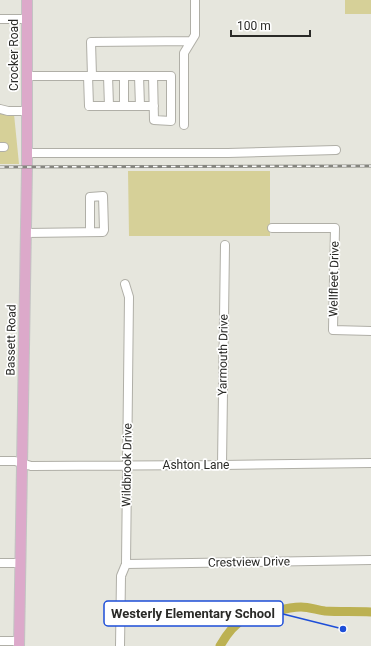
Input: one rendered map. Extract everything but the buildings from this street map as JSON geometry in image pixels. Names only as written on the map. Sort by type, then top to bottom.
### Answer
[{"type":"main road","name":"Crocker Road","points":[[27,0],[27,111]]},
{"type":"main road","name":"Bassett Road","points":[[19,644],[27,111]]},
{"type":"street","points":[[184,125],[184,53],[195,36],[196,0]]},
{"type":"street","points":[[0,19],[27,19]]},
{"type":"street","points":[[154,106],[89,106],[91,42],[191,41]]},
{"type":"street","points":[[27,76],[90,76],[108,76],[124,76],[139,76],[153,76],[171,76],[171,121],[154,120],[153,76]]},
{"type":"street","points":[[108,76],[108,106]]},
{"type":"street","points":[[124,76],[124,106]]},
{"type":"street","points":[[139,76],[140,106]]},
{"type":"street","points":[[0,109],[8,111],[27,111]]},
{"type":"street","points":[[27,153],[228,153],[336,150]]},
{"type":"street","name":"Wellfleet Drive","points":[[272,228],[335,228],[333,330],[371,331]]},
{"type":"street","points":[[26,233],[90,232]]},
{"type":"street","name":"Yarmouth Drive","points":[[222,465],[225,245]]},
{"type":"street","name":"Wildbrook Drive","points":[[120,646],[122,576],[126,564],[130,298],[125,284]]},
{"type":"street","name":"Ashton Lane","points":[[0,460],[13,460],[31,466],[371,463]]},
{"type":"street","name":"Crestview Drive","points":[[126,564],[371,560]]},
{"type":"street","points":[[0,563],[21,563]]},
{"type":"street","points":[[0,641],[19,644]]},
{"type":"shaded area","points":[[345,0],[371,0],[371,14],[345,14]]},
{"type":"shaded area","points":[[0,113],[14,114],[19,164],[0,164]]},
{"type":"shaded area","points":[[128,171],[270,171],[270,236],[129,236]]},
{"type":"waterway","points":[[220,646],[237,624],[258,614],[301,607],[325,611],[371,612]]},
{"type":"railway","points":[[0,167],[371,166]]},
{"type":"place","name":"Westerly Elementary School","points":[[343,629]]}]
